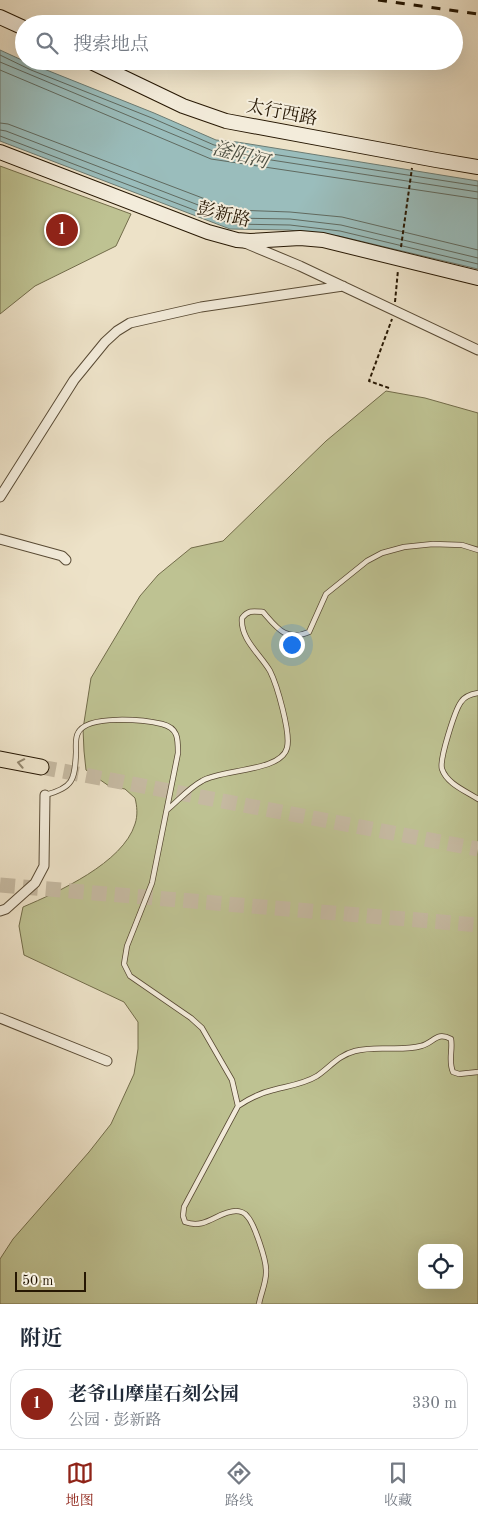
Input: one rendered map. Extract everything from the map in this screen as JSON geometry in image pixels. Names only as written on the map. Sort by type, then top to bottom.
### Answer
[{"type":"main road","points":[[0,760],[41,767]]},
{"type":"street","points":[[0,17],[15,24]]},
{"type":"street","name":"太行西路","points":[[107,70],[183,106],[226,121],[478,167]]},
{"type":"street","name":"彭新路","points":[[0,152],[208,232],[237,240],[300,238],[323,240],[478,278]]},
{"type":"street","points":[[237,240],[342,286],[478,350]]},
{"type":"street","points":[[0,498],[74,380],[105,342],[117,331],[130,323],[200,307],[342,286]]},
{"type":"street","points":[[0,539],[62,556],[66,560]]},
{"type":"street","points":[[0,911],[6,909],[35,884],[44,866],[45,795]]},
{"type":"street","points":[[0,1018],[107,1061]]},
{"type":"lane","points":[[167,810],[202,780],[216,775],[271,763],[286,752],[288,739],[279,695],[269,670],[243,631],[242,618],[246,612],[263,612],[275,628],[281,632],[290,635],[300,635],[309,632],[326,594],[361,565],[382,553],[404,547],[433,544],[462,545],[478,550]]},
{"type":"lane","points":[[478,694],[467,697],[460,702],[441,759],[442,770],[451,782],[478,799]]},
{"type":"lane","points":[[45,795],[62,791],[70,783],[75,770],[78,732],[84,726],[95,722],[114,720],[146,721],[167,726],[176,731],[178,753],[152,883],[127,946],[124,964],[130,976],[191,1018],[202,1028],[232,1080],[238,1106]]},
{"type":"lane","points":[[259,1304],[267,1272],[265,1260],[251,1222],[246,1215],[238,1211],[230,1212],[204,1223],[192,1225],[185,1222],[183,1216],[184,1207],[189,1197],[238,1106],[254,1096],[292,1086],[317,1076],[336,1060],[355,1051],[371,1048],[412,1048],[430,1043],[441,1035],[451,1039],[453,1047],[450,1060],[453,1072],[459,1074],[478,1072]]},
{"type":"path","points":[[389,388],[369,381],[394,310],[412,166]]},
{"type":"green space","points":[[0,166],[131,214],[116,246],[35,286],[0,314]]},
{"type":"green space","points":[[386,391],[425,398],[478,413],[478,1304],[0,1304],[0,1259],[13,1239],[111,1124],[134,1074],[138,1049],[138,1022],[124,1002],[24,955],[19,926],[23,907],[54,893],[88,874],[104,863],[128,838],[137,817],[135,798],[125,789],[109,786],[86,770],[83,729],[91,678],[140,596],[158,575],[191,548],[223,541],[326,441]]},
{"type":"water","name":"滏阳河","points":[[0,50],[15,57],[15,70],[46,70],[216,140],[478,181],[478,269],[339,236],[289,230],[230,229],[0,141]]},
{"type":"tunnel","points":[[41,767],[478,849]]},
{"type":"tunnel","points":[[0,885],[478,925]]},
{"type":"railway","points":[[378,0],[478,14]]},
{"type":"place","name":"老爷山摩崖石刻公园","points":[[62,230]]}]
